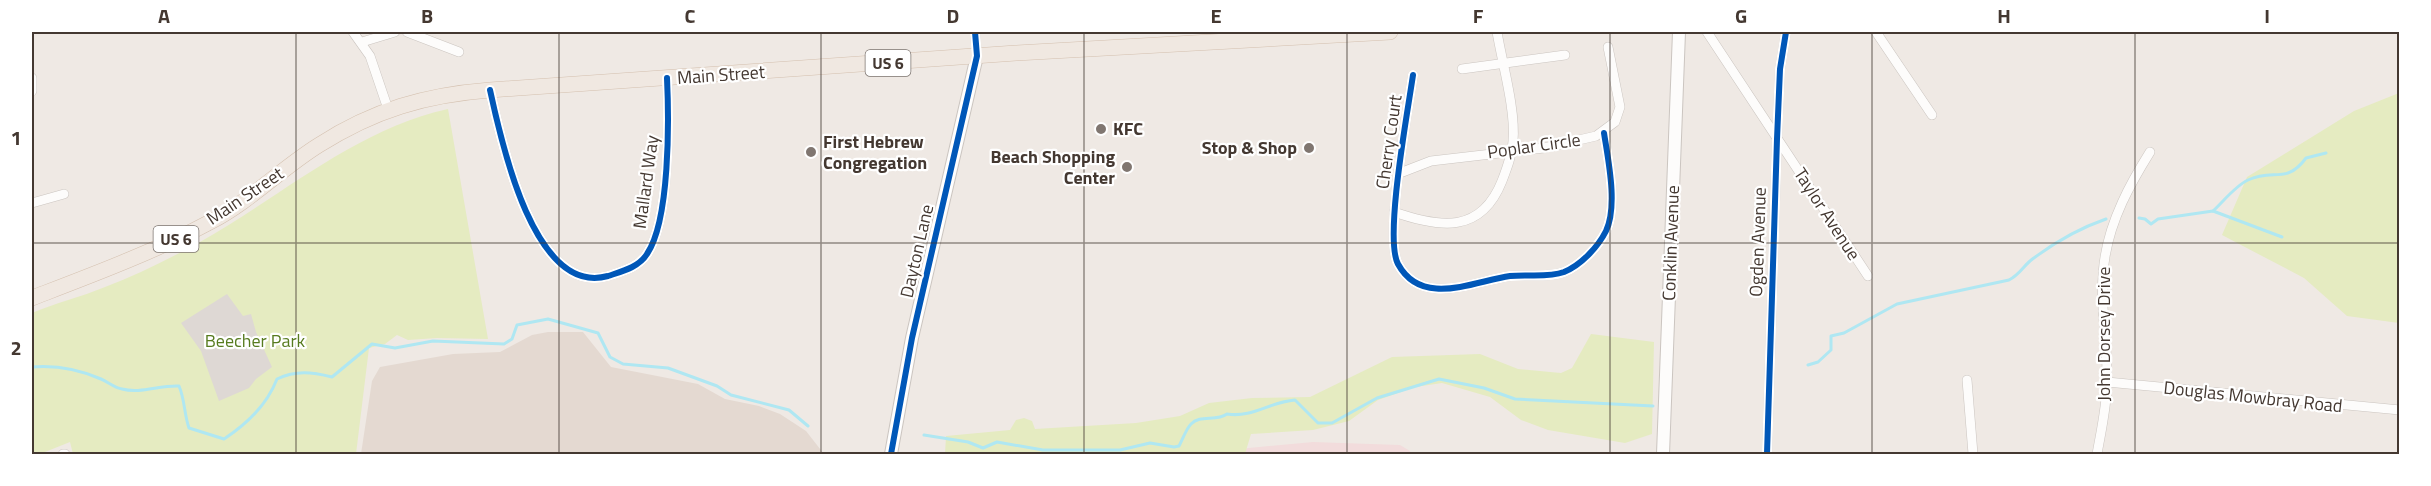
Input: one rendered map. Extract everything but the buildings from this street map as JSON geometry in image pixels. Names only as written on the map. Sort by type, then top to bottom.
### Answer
[{"type":"main road","name":"Main Street","points":[[32,297],[154,249],[214,220],[319,145],[362,120],[388,109],[426,98],[490,90],[977,56],[1390,32]]},
{"type":"street","points":[[354,32],[362,42],[388,109]]},
{"type":"street","points":[[362,42],[395,32]]},
{"type":"street","points":[[407,32],[459,52]]},
{"type":"street","points":[[975,32],[977,56]]},
{"type":"street","points":[[1394,212],[1419,221],[1445,224],[1476,216],[1495,196],[1506,170],[1511,150],[1512,124],[1497,32]]},
{"type":"street","name":"Conklin Avenue","points":[[1663,454],[1679,32]]},
{"type":"street","name":"Taylor Avenue","points":[[1707,32],[1868,276]]},
{"type":"street","name":"Ogden Avenue","points":[[1767,454],[1780,69],[1786,32]]},
{"type":"street","points":[[1876,32],[1932,116]]},
{"type":"street","points":[[1604,133],[1619,116],[1620,106],[1608,47]]},
{"type":"street","points":[[1462,69],[1565,55]]},
{"type":"street","name":"Dayton Lane","points":[[891,454],[912,338],[977,56]]},
{"type":"street","name":"Cherry Court","points":[[1394,212],[1413,75]]},
{"type":"street","points":[[32,78],[32,91]]},
{"type":"street","name":"Mallard Way","points":[[490,90],[505,154],[519,195],[547,249],[568,271],[593,278],[606,276],[639,263],[648,253],[653,240],[668,145],[667,78]]},
{"type":"street","name":"Poplar Circle","points":[[1394,212],[1393,246],[1398,264],[1416,282],[1429,287],[1458,289],[1508,276],[1563,272],[1577,265],[1594,248],[1607,229],[1611,195],[1604,133],[1560,145],[1431,161],[1400,173]]},
{"type":"street","name":"John Dorsey Drive","points":[[2097,454],[2107,382],[2102,291],[2105,256],[2115,219],[2131,182],[2150,152]]},
{"type":"street","points":[[32,203],[64,194]]},
{"type":"street","points":[[1967,380],[1973,454]]},
{"type":"street","name":"Douglas Mowbray Road","points":[[2107,382],[2400,410]]},
{"type":"shaded area","points":[[227,294],[243,316],[251,314],[256,332],[272,367],[256,379],[249,388],[219,401],[201,351],[181,323]]},
{"type":"shaded area","points":[[548,332],[583,332],[611,367],[698,384],[725,399],[759,406],[780,414],[806,431],[824,454],[361,454],[372,381],[380,367],[453,354],[500,352],[532,335]]},
{"type":"shaded area","points":[[1313,442],[1400,445],[1411,454],[1186,454]]},
{"type":"green space","points":[[2399,93],[2399,323],[2347,316],[2304,278],[2222,235],[2247,177],[2354,111]]},
{"type":"green space","name":"Beecher Park","points":[[448,109],[488,339],[408,340],[397,335],[385,344],[369,348],[356,454],[73,454],[70,442],[40,454],[32,454],[32,313],[96,291],[153,266],[200,242],[350,148],[381,132]]},
{"type":"green space","points":[[1591,334],[1654,342],[1652,434],[1625,443],[1548,430],[1521,420],[1490,397],[1442,383],[1415,387],[1378,400],[1349,421],[1313,430],[1251,434],[1245,454],[945,454],[946,436],[1010,430],[1016,420],[1024,418],[1032,421],[1035,429],[1136,423],[1180,416],[1209,403],[1252,398],[1310,397],[1392,357],[1480,354],[1518,369],[1561,373],[1572,368]]},
{"type":"waterway","points":[[2213,211],[2248,180],[2265,175],[2286,174],[2299,166],[2306,158],[2326,153]]},
{"type":"waterway","points":[[2139,218],[2151,224],[2158,219],[2213,211],[2282,237]]},
{"type":"waterway","points":[[1808,365],[1818,362],[1831,350],[1831,336],[1844,333],[1897,304],[2009,280],[2030,261],[2057,243],[2106,219]]},
{"type":"waterway","points":[[32,367],[58,367],[75,370],[129,390],[179,386],[189,428],[224,439],[255,413],[268,397],[277,379],[284,376],[304,373],[332,377],[372,344],[395,348],[433,341],[504,344],[512,339],[517,325],[548,319],[598,333],[610,357],[623,364],[668,368],[717,386],[731,395],[789,410],[808,426]]},
{"type":"waterway","points":[[924,435],[968,442],[983,448],[997,442],[1043,450],[1120,450],[1150,443],[1174,447],[1179,446],[1189,426],[1199,419],[1218,418],[1227,414],[1245,414],[1295,400],[1318,423],[1332,423],[1377,398],[1439,379],[1484,388],[1515,399],[1653,406]]},
{"type":"cycle path","points":[[891,454],[912,338],[977,56],[975,32]]},
{"type":"cycle path","points":[[1767,454],[1780,69],[1786,32]]},
{"type":"cycle path","points":[[1413,75],[1395,202],[1394,250],[1398,264],[1408,277],[1421,285],[1450,288],[1510,276],[1551,275],[1564,272],[1583,260],[1598,243],[1610,221],[1612,196],[1604,133]]},
{"type":"cycle path","points":[[490,90],[513,177],[525,210],[541,240],[560,263],[582,276],[608,276],[640,262],[655,238],[664,194],[666,169],[667,78]]},
{"type":"place","name":"KFC","points":[[1101,129]]},
{"type":"place","name":"Stop & Shop","points":[[1309,148]]},
{"type":"place","name":"First Hebrew Congregation","points":[[811,152]]},
{"type":"place","name":"Beach Shopping Center","points":[[1127,167]]}]
